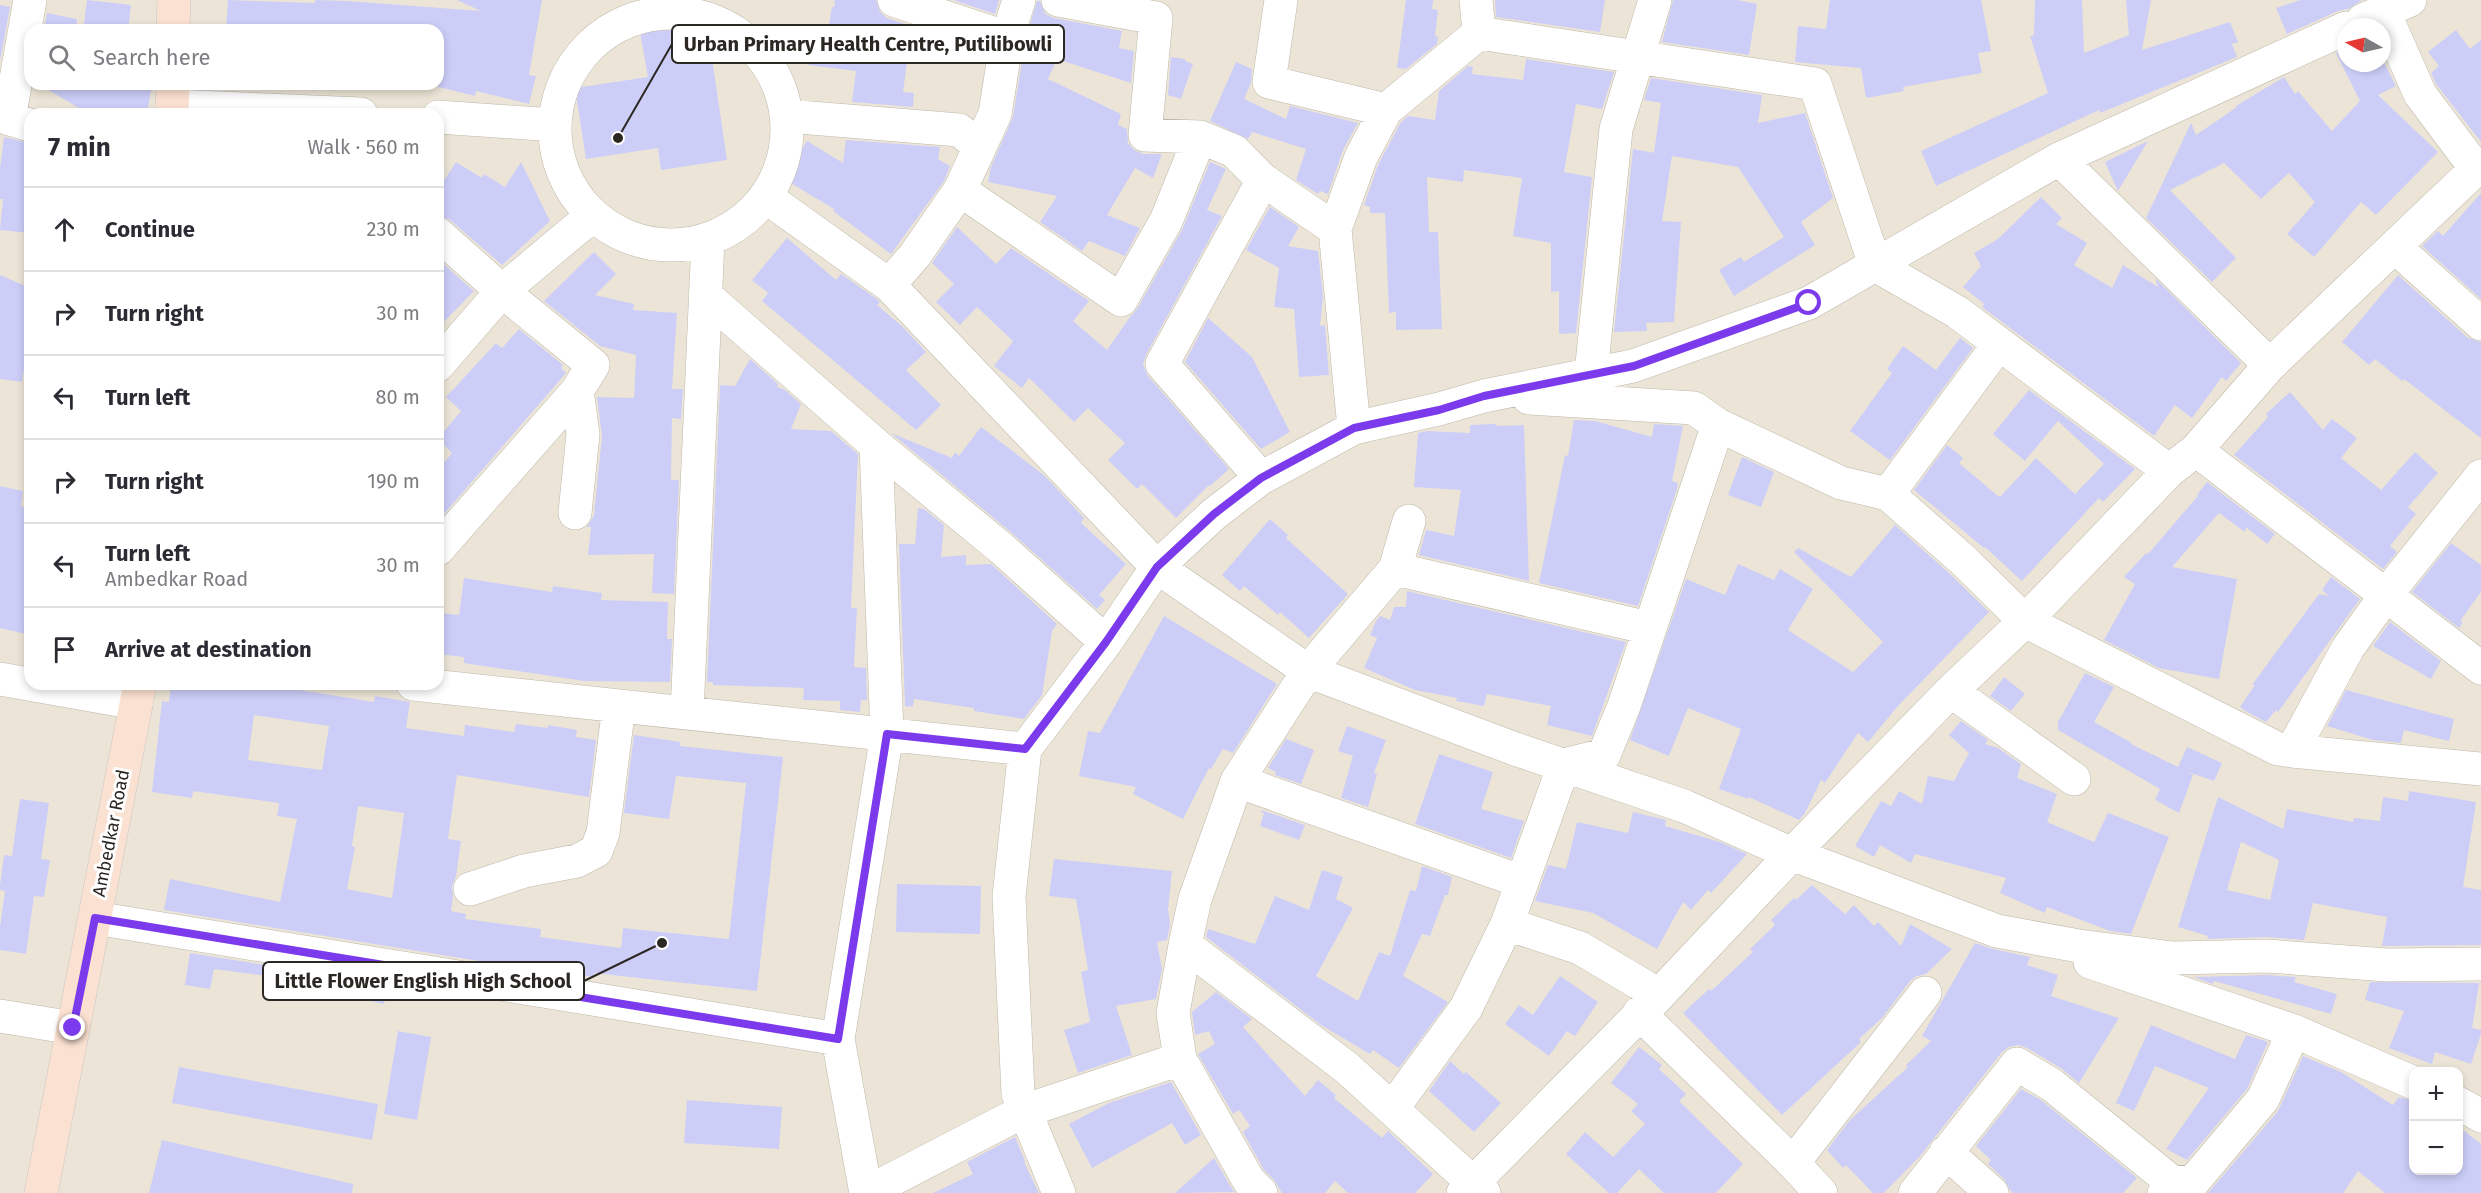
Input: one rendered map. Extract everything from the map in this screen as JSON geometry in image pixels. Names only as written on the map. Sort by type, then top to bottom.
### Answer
[{"type":"main road","points":[[173,24],[174,0]]},
{"type":"main road","name":"Ambedkar Road","points":[[40,1193],[138,693]]},
{"type":"street","points":[[26,24],[30,0]]},
{"type":"street","points":[[894,0],[1007,38]]},
{"type":"street","points":[[960,190],[995,114],[1007,38],[1018,0]]},
{"type":"street","points":[[1058,0],[1157,9],[1145,135],[1200,137],[1234,151],[1263,180],[1335,229]]},
{"type":"street","points":[[1281,0],[1269,82],[1386,110]]},
{"type":"street","points":[[1476,0],[1479,33]]},
{"type":"street","points":[[1591,374],[1616,129],[1655,0]]},
{"type":"street","points":[[682,6],[717,21],[747,40],[770,67],[786,116],[786,151],[765,197],[740,223],[708,240],[677,246],[647,243],[618,232],[592,215],[571,189],[559,158],[554,124],[562,88],[582,55],[610,30],[645,15],[682,6]]},
{"type":"street","points":[[1059,1193],[1018,1094],[1009,896],[1025,749],[1106,642],[1157,567],[1214,514],[1261,478],[1354,428],[1439,410],[1484,396],[1634,366],[1809,303],[2059,159],[2367,14],[2420,94],[2479,168],[2270,365],[2196,450],[2169,471],[2025,621],[1952,691],[1792,854],[1473,1190],[1392,1109],[1347,1068],[1185,945]]},
{"type":"street","points":[[1354,428],[1335,229],[1361,157],[1386,110],[1479,33],[1815,84],[1875,265],[1957,312],[2169,471]]},
{"type":"street","points":[[24,34],[9,119],[24,123]]},
{"type":"street","points":[[172,101],[274,108]]},
{"type":"street","points":[[786,116],[960,130],[980,147],[960,190],[915,255],[889,285]]},
{"type":"street","points":[[444,117],[554,124]]},
{"type":"street","points":[[960,190],[1121,300],[1166,221],[1200,137]]},
{"type":"street","points":[[2059,159],[2270,365]]},
{"type":"street","points":[[1261,478],[1162,364],[1263,180]]},
{"type":"street","points":[[765,197],[889,285],[1157,567],[1308,671],[1564,765],[1684,806],[1792,854],[1997,931],[2294,1031],[2409,1081]]},
{"type":"street","points":[[444,358],[502,291],[592,215]]},
{"type":"street","points":[[444,239],[502,291],[593,365],[577,391],[444,542]]},
{"type":"street","points":[[687,713],[708,240]]},
{"type":"street","points":[[2395,247],[2481,324]]},
{"type":"street","points":[[705,295],[876,445],[1001,548],[1106,642]]},
{"type":"street","points":[[1888,494],[1999,344]]},
{"type":"street","points":[[575,513],[583,434],[577,391]]},
{"type":"street","points":[[1484,396],[1694,408],[1718,425],[1841,483],[1888,494],[1964,560],[2025,621],[2278,749],[2481,769]]},
{"type":"street","points":[[1564,765],[1604,755],[1624,706],[1718,425]]},
{"type":"street","points":[[876,445],[887,734],[838,1039],[866,1193],[1024,1111],[1180,1059]]},
{"type":"street","points":[[2196,450],[2481,668]]},
{"type":"street","points":[[2292,751],[2348,648],[2386,595],[2481,476]]},
{"type":"street","points":[[1261,1193],[1249,1181],[1180,1059],[1173,1013],[1195,899],[1237,781],[1308,671],[1395,569],[1409,521]]},
{"type":"street","points":[[1395,569],[1649,628]]},
{"type":"street","points":[[0,679],[24,681]]},
{"type":"street","points":[[444,687],[1025,749]]},
{"type":"street","points":[[108,690],[138,693]]},
{"type":"street","points":[[1952,691],[2074,779]]},
{"type":"street","points":[[470,889],[524,871],[577,861],[596,851],[603,834],[619,706]]},
{"type":"street","points":[[1392,1109],[1466,1008],[1507,924],[1520,881],[1564,765]]},
{"type":"street","points":[[1237,781],[1520,881]]},
{"type":"street","points":[[95,918],[838,1039]]},
{"type":"street","points":[[1507,924],[1580,948],[1649,1004],[1821,1193]]},
{"type":"street","points":[[1997,931],[2079,946],[2172,958],[2267,956],[2387,965],[2481,964]]},
{"type":"street","points":[[1793,1163],[1925,993]]},
{"type":"street","points":[[0,1016],[73,1028]]},
{"type":"street","points":[[1915,1193],[2018,1064],[2052,1085],[2168,1188],[2194,1181],[2263,1099],[2294,1031]]},
{"type":"street","points":[[2463,1106],[2481,1116]]},
{"type":"street","points":[[1946,1152],[1992,1193]]},
{"type":"building","points":[[87,0],[131,5],[129,24],[84,24]]},
{"type":"building","points":[[228,0],[315,3],[315,0],[347,1],[481,11],[457,0],[542,0],[529,75],[536,76],[529,104],[476,91],[475,96],[444,88],[444,24],[226,24]]},
{"type":"building","points":[[835,0],[876,0],[880,12],[887,18],[959,42],[942,37],[941,42],[911,32],[903,92],[914,93],[913,107],[852,102],[856,71],[808,65],[811,41],[826,43]]},
{"type":"building","points":[[953,0],[999,0],[995,14]]},
{"type":"building","points":[[1406,0],[1433,0],[1432,9],[1438,10],[1435,36],[1438,37],[1437,44],[1406,69],[1397,68]]},
{"type":"building","points":[[1495,0],[1605,0],[1600,32],[1496,17]]},
{"type":"building","points":[[1673,0],[1737,0],[1757,4],[1749,55],[1662,42]]},
{"type":"building","points":[[1830,0],[1981,0],[1991,51],[1978,53],[1982,73],[1903,87],[1904,91],[1866,98],[1861,68],[1795,62],[1798,26],[1826,29]]},
{"type":"building","points":[[2035,0],[2082,0],[2084,53],[2129,35],[2126,0],[2151,0],[2142,50],[2230,22],[2238,42],[2232,44],[2237,57],[2100,113],[2099,110],[1936,186],[1921,151],[2048,93],[2030,36],[2034,35]]},
{"type":"building","points":[[2301,0],[2362,0],[2348,9],[2338,11],[2287,34],[2276,8]]},
{"type":"building","points":[[1037,1],[1040,1],[1045,14],[1054,18],[1122,31],[1119,48],[1134,51],[1131,83],[1057,59],[1048,79],[1121,114],[1118,125],[1127,129],[1128,143],[1134,150],[1144,154],[1162,154],[1153,178],[1135,168],[1107,215],[1140,228],[1125,256],[1089,241],[1082,251],[1040,222],[1057,196],[988,182],[991,167],[1013,117],[1025,42]]},
{"type":"building","points":[[0,5],[10,7],[0,61]]},
{"type":"building","points":[[47,13],[77,19],[77,24],[45,24]]},
{"type":"building","points":[[695,23],[699,47],[710,45],[727,160],[661,170],[658,148],[586,159],[575,88],[648,77],[640,32]]},
{"type":"building","points":[[2456,30],[2470,49],[2481,40],[2481,142],[2436,84],[2431,73],[2439,66],[2428,52]]},
{"type":"building","points":[[1171,57],[1185,59],[1193,64],[1181,99],[1168,95]]},
{"type":"building","points":[[1526,59],[1614,72],[1602,109],[1576,104],[1564,172],[1592,177],[1576,333],[1559,334],[1559,291],[1551,292],[1551,243],[1513,236],[1522,178],[1464,170],[1463,182],[1427,177],[1429,232],[1438,232],[1442,329],[1396,330],[1396,312],[1389,313],[1385,213],[1370,213],[1370,207],[1364,205],[1378,165],[1401,122],[1408,116],[1435,120],[1439,91],[1468,66],[1473,67],[1472,74],[1523,80]]},
{"type":"building","points":[[1236,62],[1252,69],[1251,83],[1244,99],[1286,119],[1290,106],[1358,123],[1343,150],[1328,194],[1320,191],[1318,194],[1296,180],[1306,149],[1252,132],[1248,139],[1210,121]]},
{"type":"building","points":[[2346,72],[2389,72],[2396,86],[2378,95],[2438,152],[2376,215],[2361,202],[2314,257],[2287,234],[2315,202],[2289,173],[2261,199],[2224,163],[2170,190],[2236,258],[2212,282],[2146,218],[2191,123],[2196,135],[2236,106],[2284,77],[2295,94],[2298,91],[2332,131],[2360,101]]},
{"type":"building","points":[[1651,78],[1762,95],[1758,123],[1805,113],[1833,198],[1801,222],[1815,245],[1734,296],[1719,270],[1741,257],[1744,262],[1784,237],[1738,167],[1654,153],[1661,103],[1644,100]]},
{"type":"building","points":[[48,90],[151,90],[148,108],[79,108]]},
{"type":"building","points":[[4,137],[24,142],[24,232],[0,230],[3,199],[0,199],[0,168]]},
{"type":"building","points":[[846,140],[940,147],[938,159],[950,166],[944,181],[891,254],[833,211],[834,209],[784,179],[807,141],[843,163]]},
{"type":"building","points":[[2148,141],[2118,191],[2105,162]]},
{"type":"building","points":[[1633,149],[1672,156],[1662,221],[1681,222],[1674,322],[1646,323],[1647,331],[1614,332]]},
{"type":"building","points":[[456,162],[482,178],[484,174],[505,187],[521,162],[550,221],[502,265],[450,220],[444,218],[444,181]]},
{"type":"building","points":[[1210,162],[1226,169],[1207,210],[1222,216],[1146,355],[1143,365],[1148,376],[1229,469],[1209,485],[1176,518],[1142,484],[1137,489],[1108,460],[1125,443],[1088,408],[1074,422],[1029,378],[1022,388],[994,366],[1013,341],[977,307],[960,325],[936,302],[954,284],[932,263],[957,227],[996,264],[1011,248],[1089,301],[1073,321],[1107,350],[1137,309],[1182,230]]},
{"type":"building","points":[[2481,193],[2481,299],[2422,246],[2438,231],[2443,236]]},
{"type":"building","points":[[2041,197],[2062,218],[2056,224],[2087,243],[2074,265],[2112,288],[2123,265],[2158,287],[2155,278],[2241,363],[2226,381],[2222,377],[2192,418],[2175,405],[2154,436],[1982,307],[1984,304],[1963,287],[1981,266],[1974,253],[1998,239]]},
{"type":"building","points":[[1270,207],[1299,227],[1288,246],[1318,251],[1323,296],[1320,326],[1325,325],[1329,375],[1299,377],[1294,309],[1274,307],[1279,268],[1246,250]]},
{"type":"building","points":[[787,238],[836,280],[841,274],[877,299],[880,302],[877,305],[903,327],[926,352],[906,370],[941,405],[916,430],[762,301],[768,293],[752,280]]},
{"type":"building","points":[[594,252],[616,274],[595,295],[634,304],[633,310],[677,313],[672,389],[683,389],[681,419],[672,418],[671,480],[679,480],[674,594],[652,593],[654,554],[588,555],[591,527],[587,527],[594,515],[602,436],[597,397],[634,398],[636,355],[600,346],[544,301]]},
{"type":"building","points":[[444,264],[474,291],[444,322]]},
{"type":"building","points":[[0,275],[24,285],[24,368],[22,382],[0,379]]},
{"type":"building","points":[[2398,275],[2468,338],[2481,342],[2481,438],[2404,379],[2402,381],[2375,359],[2369,365],[2342,342]]},
{"type":"building","points":[[1208,318],[1252,357],[1290,432],[1261,449],[1185,362]]},
{"type":"building","points":[[519,329],[563,365],[561,368],[566,373],[444,514],[444,463],[452,453],[444,445],[444,432],[461,411],[446,397],[496,343],[502,348]]},
{"type":"building","points":[[1960,338],[1973,348],[1890,460],[1850,431],[1892,373],[1887,369],[1903,346],[1936,370]]},
{"type":"building","points":[[750,359],[778,384],[777,387],[785,390],[801,404],[791,429],[831,431],[858,454],[851,608],[857,608],[854,667],[866,668],[867,700],[861,700],[860,712],[840,710],[840,701],[803,700],[804,688],[713,685],[713,682],[707,682],[720,385],[735,386]]},
{"type":"building","points":[[2029,390],[2135,469],[2103,502],[2099,498],[2022,581],[1985,547],[1914,490],[1947,445],[1963,458],[1959,463],[1998,496],[2001,496],[2036,458],[2075,494],[2104,464],[2058,421],[2025,461],[1993,434]]},
{"type":"building","points":[[2290,392],[2323,430],[2332,419],[2357,438],[2341,458],[2381,490],[2415,452],[2438,473],[2408,507],[2416,514],[2390,546],[2397,552],[2383,569],[2234,455],[2268,417],[2266,414]]},
{"type":"building","points":[[1574,420],[1595,421],[1652,437],[1654,424],[1683,426],[1672,481],[1678,483],[1677,489],[1638,606],[1539,583]]},
{"type":"building","points":[[1496,424],[1497,426],[1524,425],[1529,581],[1419,555],[1426,530],[1454,536],[1461,490],[1414,487],[1418,433],[1427,431],[1470,433],[1470,425]]},
{"type":"building","points":[[981,427],[1045,476],[1084,518],[1081,523],[1126,564],[1099,595],[1105,600],[1097,609],[1013,534],[891,433],[952,458],[955,452],[959,456]]},
{"type":"building","points":[[1742,457],[1774,472],[1761,507],[1728,495]]},
{"type":"building","points":[[2207,482],[2275,534],[2267,544],[2246,527],[2245,532],[2219,513],[2172,567],[2237,579],[2219,679],[2159,668],[2104,640],[2135,584],[2124,577],[2146,553],[2148,554],[2198,496]]},
{"type":"building","points":[[0,486],[23,491],[21,506],[24,507],[24,634],[0,628]]},
{"type":"building","points":[[918,508],[924,509],[944,525],[941,557],[966,555],[966,565],[991,564],[1057,624],[1052,631],[1042,695],[1024,719],[974,711],[974,708],[914,699],[913,707],[905,706],[899,544],[915,544]]},
{"type":"building","points":[[1270,519],[1288,535],[1286,538],[1348,594],[1309,638],[1280,612],[1278,615],[1244,586],[1240,591],[1222,575]]},
{"type":"building","points":[[1895,525],[1989,612],[1899,705],[1868,742],[1858,733],[1825,783],[1821,780],[1805,813],[1799,820],[1749,797],[1748,799],[1719,789],[1741,729],[1688,708],[1669,756],[1630,740],[1686,579],[1725,595],[1738,564],[1774,580],[1780,569],[1813,589],[1788,630],[1853,672],[1883,642],[1794,552],[1798,548],[1851,577]]},
{"type":"building","points":[[2451,543],[2481,565],[2481,592],[2460,621],[2463,622],[2459,628],[2412,592]]},
{"type":"building","points":[[2331,577],[2360,599],[2278,712],[2276,710],[2266,722],[2247,712],[2240,707],[2255,685],[2252,685],[2319,594],[2329,596],[2322,590]]},
{"type":"building","points":[[464,578],[552,592],[553,586],[602,593],[601,600],[668,602],[667,639],[672,639],[670,682],[584,681],[464,663],[464,657],[444,655],[444,614],[459,615]]},
{"type":"building","points":[[1407,591],[1626,642],[1592,736],[1547,725],[1551,706],[1487,694],[1484,706],[1456,701],[1457,698],[1415,690],[1364,668],[1377,638],[1370,635],[1376,621],[1380,616],[1390,620],[1394,607],[1406,607]]},
{"type":"building","points":[[1164,616],[1277,684],[1233,753],[1223,749],[1211,769],[1209,768],[1183,819],[1133,794],[1136,787],[1079,776],[1088,731],[1100,733]]},
{"type":"building","points":[[2390,622],[2441,661],[2431,679],[2373,646]]},
{"type":"building","points":[[2085,673],[2114,687],[2094,722],[2131,744],[2178,767],[2187,747],[2222,763],[2214,781],[2188,772],[2193,775],[2179,813],[2155,800],[2160,789],[2058,730],[2058,722]]},
{"type":"building","points":[[2004,677],[2025,694],[2011,711],[1990,696]]},
{"type":"building","points":[[170,690],[299,690],[374,702],[375,696],[410,702],[406,728],[464,736],[465,725],[514,732],[516,724],[548,728],[548,725],[577,730],[576,737],[596,740],[589,797],[457,775],[448,839],[461,841],[456,876],[452,886],[451,911],[466,914],[465,919],[541,929],[540,937],[621,948],[623,928],[729,939],[746,783],[676,776],[669,819],[624,813],[634,735],[680,742],[680,746],[783,757],[757,991],[594,973],[594,977],[535,970],[164,910],[170,879],[280,902],[297,819],[277,816],[279,803],[193,791],[192,798],[152,792],[162,701],[169,702]],"holes":[[[254,715],[329,726],[322,770],[248,760]],[[358,806],[404,813],[392,898],[347,889],[355,847],[352,846]]]},
{"type":"building","points":[[2346,690],[2454,719],[2449,741],[2404,730],[2401,743],[2373,740],[2327,726]]},
{"type":"building","points":[[1961,721],[1988,740],[1985,744],[1998,748],[2021,764],[2017,778],[2057,794],[2047,822],[2094,842],[2108,813],[2169,837],[2131,934],[2110,931],[2047,907],[2045,913],[2000,893],[2006,878],[1915,854],[1911,863],[1880,845],[1874,857],[1855,846],[1881,801],[1891,806],[1899,791],[1922,804],[1928,776],[1954,781],[1969,753],[1949,735]]},
{"type":"building","points":[[1347,726],[1386,740],[1374,773],[1377,774],[1368,807],[1341,798],[1353,756],[1338,751]]},
{"type":"building","points":[[1286,739],[1314,750],[1301,784],[1275,775],[1276,772],[1268,768]]},
{"type":"building","points":[[1439,754],[1493,772],[1481,809],[1524,821],[1511,858],[1415,824]]},
{"type":"building","points":[[2409,791],[2476,802],[2463,887],[2481,890],[2481,945],[2382,946],[2387,917],[2313,903],[2304,940],[2267,937],[2207,939],[2208,936],[2178,927],[2218,797],[2283,829],[2287,809],[2353,822],[2354,818],[2380,821],[2383,797],[2408,801]],"holes":[[[2241,842],[2279,860],[2270,900],[2227,890]]]},
{"type":"building","points":[[20,799],[49,803],[41,859],[50,860],[44,897],[34,896],[26,954],[0,950],[0,927],[5,891],[0,890],[0,885],[4,855],[12,856]]},
{"type":"building","points":[[1261,810],[1305,825],[1299,840],[1260,826],[1264,813]]},
{"type":"building","points":[[1633,812],[1666,820],[1665,826],[1720,842],[1747,854],[1711,893],[1708,890],[1691,910],[1683,902],[1657,949],[1593,913],[1535,901],[1548,865],[1566,869],[1577,822],[1628,833]]},
{"type":"building","points":[[1054,859],[1172,871],[1168,909],[1170,925],[1167,940],[1157,942],[1162,969],[1156,999],[1116,1006],[1132,1055],[1078,1073],[1064,1030],[1090,1022],[1081,972],[1088,970],[1076,899],[1049,896]]},
{"type":"building","points":[[1422,866],[1452,877],[1448,895],[1445,895],[1430,936],[1422,934],[1403,976],[1448,1002],[1399,1068],[1373,1050],[1370,1054],[1321,1025],[1206,937],[1208,929],[1255,944],[1275,896],[1309,910],[1322,870],[1343,877],[1336,899],[1353,908],[1316,976],[1358,1001],[1379,952],[1390,956],[1410,890],[1416,891]]},
{"type":"building","points":[[897,884],[981,886],[980,934],[896,932]]},
{"type":"building","points":[[1812,885],[1845,914],[1854,905],[1874,926],[1878,922],[1901,946],[1910,924],[1952,949],[1926,974],[1910,981],[1883,1017],[1859,1039],[1861,1042],[1782,1115],[1683,1013],[1709,989],[1711,991],[1753,952],[1750,949],[1775,925],[1771,920]]},
{"type":"building","points":[[1975,943],[2030,957],[2027,965],[2058,975],[2051,996],[2119,1018],[2079,1083],[2062,1069],[2027,1048],[2018,1045],[2009,1047],[2002,1052],[1920,1156],[1884,1193],[1873,1193],[1846,1165],[1843,1168],[1827,1150],[1849,1121],[1908,1067],[1906,1065],[1931,1041],[1922,1036]]},
{"type":"building","points":[[190,953],[389,985],[384,1004],[284,982],[284,978],[214,969],[210,989],[185,985]]},
{"type":"building","points":[[2266,975],[2296,977],[2294,982],[2337,994],[2331,1014],[2214,981],[2212,984],[2194,977]]},
{"type":"building","points":[[1560,976],[1598,1002],[1575,1036],[1567,1031],[1549,1056],[1505,1024],[1519,1005],[1533,1015]]},
{"type":"building","points":[[2370,982],[2479,983],[2472,1028],[2481,1030],[2481,1034],[2471,1064],[2435,1052],[2432,1064],[2389,1048],[2404,1011],[2365,1000]]},
{"type":"building","points":[[1216,992],[1252,1019],[1243,1027],[1305,1096],[1318,1080],[1336,1095],[1334,1098],[1382,1138],[1388,1131],[1433,1174],[1415,1193],[1348,1193],[1335,1181],[1325,1193],[1282,1193],[1264,1170],[1243,1132],[1250,1126],[1239,1110],[1233,1114],[1198,1054],[1215,1044],[1209,1031],[1195,1035],[1192,1012]]},
{"type":"building","points":[[2151,1025],[2235,1059],[2246,1035],[2268,1042],[2247,1089],[2187,1160],[2166,1149],[2209,1088],[2155,1066],[2134,1111],[2116,1103]]},
{"type":"building","points":[[398,1031],[431,1037],[417,1120],[384,1114]]},
{"type":"building","points":[[1639,1047],[1662,1065],[1659,1069],[1686,1094],[1679,1101],[1743,1164],[1716,1193],[1664,1193],[1639,1169],[1617,1193],[1609,1193],[1566,1154],[1585,1132],[1613,1157],[1645,1124],[1631,1111],[1638,1104],[1611,1083]]},
{"type":"building","points":[[2303,1056],[2341,1072],[2393,1105],[2399,1097],[2409,1100],[2409,1175],[2463,1175],[2463,1130],[2481,1144],[2481,1193],[2385,1193],[2358,1171],[2343,1193],[2208,1193],[2278,1111]]},
{"type":"building","points":[[1450,1061],[1501,1103],[1474,1132],[1429,1091]]},
{"type":"building","points":[[179,1067],[378,1104],[372,1140],[172,1103]]},
{"type":"building","points":[[1171,1082],[1201,1135],[1185,1145],[1172,1123],[1092,1168],[1069,1124],[1109,1103]]},
{"type":"building","points":[[2021,1089],[2041,1100],[2137,1178],[2123,1193],[2013,1193],[2004,1179],[1988,1164],[1991,1160],[1976,1146]]},
{"type":"building","points":[[687,1100],[782,1107],[779,1149],[684,1143]]},
{"type":"building","points":[[1015,1137],[1039,1193],[933,1193],[973,1174],[967,1162]]},
{"type":"building","points":[[162,1140],[353,1184],[352,1193],[149,1193]]},
{"type":"building","points":[[1214,1158],[1234,1192],[1175,1193],[1205,1166]]},
{"type":"place","name":"Urban Primary Health Centre, Putilibowli","points":[[618,138]]},
{"type":"place","name":"Little Flower English High School","points":[[662,943]]},
{"type":"route","points":[[73,1028],[95,918],[838,1039],[887,734],[1025,749],[1106,642],[1157,567],[1214,514],[1261,478],[1354,428],[1439,410],[1484,396],[1634,366],[1809,303]]}]
